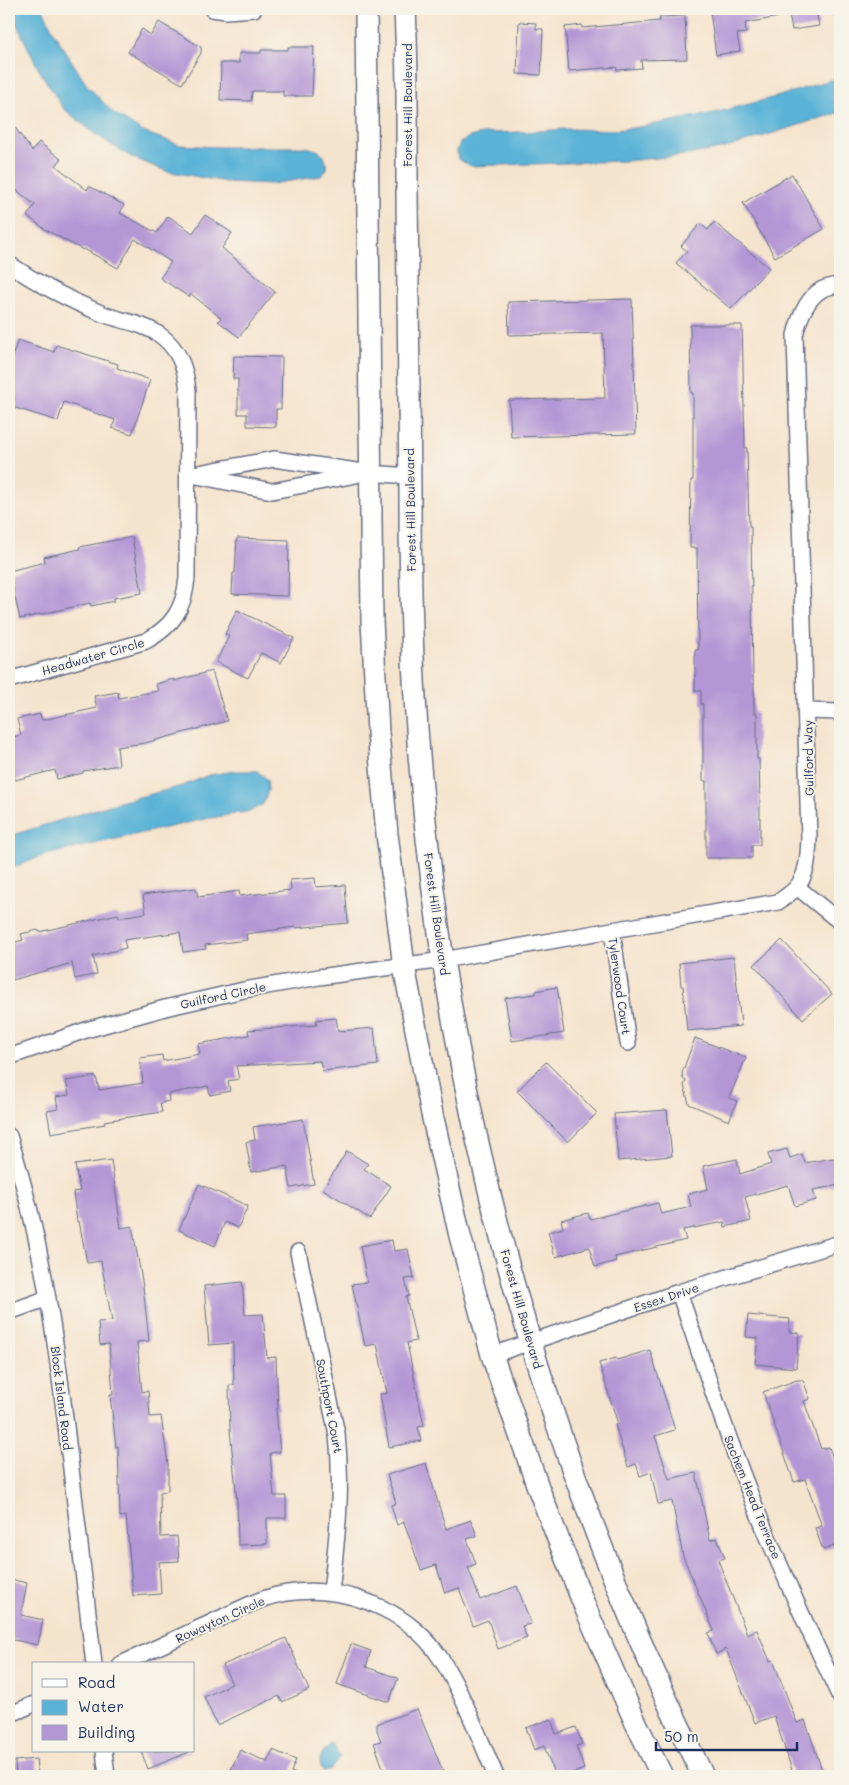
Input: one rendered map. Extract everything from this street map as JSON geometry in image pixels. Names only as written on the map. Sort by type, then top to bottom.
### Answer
[{"type":"main road","points":[[366,9],[372,621],[378,732],[387,834],[404,966],[432,1114],[460,1236],[492,1354],[539,1490],[585,1607],[635,1722],[662,1776]]},
{"type":"main road","name":"Forest Hill Boulevard","points":[[405,9],[411,617],[416,729],[426,831],[443,960],[473,1120],[499,1232],[530,1342],[578,1487],[624,1604],[674,1718],[702,1776]]},
{"type":"street","points":[[212,9],[226,11],[254,9]]},
{"type":"street","name":"Headwater Circle","points":[[9,264],[63,297],[104,314],[148,328],[169,343],[177,353],[187,378],[188,475],[186,593],[182,605],[167,626],[146,641],[9,680]]},
{"type":"street","name":"Guilford Way","points":[[443,960],[778,902],[797,887],[804,876],[808,863],[809,839],[807,711],[795,335],[801,316],[811,300],[821,290],[840,284]]},
{"type":"street","points":[[188,475],[274,459],[370,473],[409,476]]},
{"type":"street","points":[[188,475],[272,491],[370,473]]},
{"type":"street","points":[[807,711],[840,712]]},
{"type":"street","points":[[797,887],[840,922]]},
{"type":"street","name":"Tylerwood Court","points":[[612,930],[628,1043]]},
{"type":"street","name":"Guilford Circle","points":[[9,1057],[86,1030],[165,1008],[272,985],[443,960]]},
{"type":"street","name":"Block Island Road","points":[[9,1136],[31,1218],[58,1357],[94,1662]]},
{"type":"street","name":"Essex Drive","points":[[492,1354],[680,1292],[840,1243]]},
{"type":"street","name":"Southport Court","points":[[298,1252],[337,1434],[340,1462],[340,1504],[331,1592]]},
{"type":"street","name":"Sachem Head Terrace","points":[[680,1292],[713,1394],[750,1495],[797,1607],[840,1697]]},
{"type":"street","points":[[9,1312],[48,1298]]},
{"type":"street","name":"Rowayton Circle","points":[[125,1662],[263,1600],[288,1593],[331,1592],[345,1594],[370,1602],[404,1620],[424,1637],[440,1657],[454,1680],[496,1776]]},
{"type":"street","points":[[9,1715],[32,1705]]},
{"type":"street","points":[[104,1752],[107,1776]]},
{"type":"water","points":[[9,9],[43,9],[54,33],[86,84],[112,112],[143,132],[180,145],[306,147],[321,153],[325,159],[327,169],[321,176],[271,184],[226,182],[166,171],[131,157],[95,134],[63,108],[39,70]]},
{"type":"water","points":[[840,77],[840,112],[726,148],[687,155],[626,161],[471,166],[458,159],[457,151],[460,143],[469,137],[487,133],[565,129],[617,130],[646,126],[714,113],[776,97]]},
{"type":"water","points":[[235,771],[257,771],[267,779],[268,791],[263,804],[251,811],[205,819],[45,855],[9,869],[9,836],[116,803],[182,786],[209,775]]},
{"type":"water","points":[[332,1744],[340,1757],[331,1769],[323,1771],[320,1763],[322,1754]]},
{"type":"building","points":[[724,9],[779,9],[779,17],[745,23],[746,33],[737,34],[740,51],[716,55],[710,11]]},
{"type":"building","points":[[788,9],[816,9],[819,26],[792,30]]},
{"type":"building","points":[[685,16],[687,59],[641,60],[642,68],[617,70],[616,67],[569,71],[565,27],[582,25],[582,28],[660,21],[660,17]]},
{"type":"building","points":[[159,22],[201,47],[201,53],[182,84],[128,52],[142,29],[151,35]]},
{"type":"building","points":[[519,22],[536,23],[536,29],[543,29],[541,75],[517,74]]},
{"type":"building","points":[[288,47],[314,47],[312,96],[283,96],[283,91],[252,91],[251,101],[220,100],[221,63],[239,63],[239,53],[261,53],[261,50],[288,50]]},
{"type":"building","points":[[9,119],[32,151],[39,142],[61,159],[56,166],[87,190],[89,186],[124,205],[120,213],[157,233],[168,216],[193,233],[205,215],[232,233],[222,248],[275,292],[239,337],[218,321],[221,318],[191,294],[189,297],[160,278],[171,262],[135,239],[118,268],[46,230],[27,216],[35,205],[9,184]]},
{"type":"building","points":[[792,174],[824,229],[775,257],[743,203]]},
{"type":"building","points":[[714,222],[769,268],[731,309],[676,263],[687,251],[681,246],[700,224],[708,230]]},
{"type":"building","points":[[632,299],[636,434],[511,437],[509,400],[605,398],[603,333],[509,335],[508,302]]},
{"type":"building","points":[[690,325],[742,325],[745,448],[747,448],[749,526],[751,526],[754,713],[757,713],[757,759],[759,759],[760,803],[760,845],[752,845],[752,858],[706,858],[703,704],[701,704],[701,691],[695,691],[695,650],[698,650],[697,548],[690,548],[691,480],[693,480],[693,393],[691,393]]},
{"type":"building","points":[[18,340],[54,352],[56,345],[118,364],[117,368],[150,380],[132,434],[112,428],[115,420],[64,402],[58,421],[9,406],[9,366]]},
{"type":"building","points":[[234,356],[282,357],[281,409],[276,409],[276,427],[247,426],[247,414],[238,414],[238,379],[233,379]]},
{"type":"building","points":[[132,537],[142,593],[114,598],[114,601],[91,606],[90,603],[20,619],[9,571],[45,562],[44,557],[80,549],[79,547]]},
{"type":"building","points":[[237,538],[289,540],[288,596],[232,594]]},
{"type":"building","points":[[237,610],[294,638],[281,663],[261,653],[248,678],[216,662],[229,636],[225,634]]},
{"type":"building","points":[[212,671],[227,721],[145,743],[117,747],[119,765],[83,771],[83,773],[57,779],[55,770],[15,780],[9,755],[9,738],[21,735],[17,719],[40,714],[42,720],[97,708],[94,696],[118,692],[119,698],[158,691],[156,684]]},
{"type":"building","points":[[315,878],[316,887],[345,885],[348,923],[295,927],[246,934],[247,940],[205,945],[206,949],[183,952],[180,932],[124,940],[126,948],[93,956],[97,974],[75,979],[72,963],[9,981],[9,944],[23,940],[21,934],[38,930],[39,932],[118,914],[119,917],[146,913],[143,895],[196,888],[198,897],[239,891],[240,896],[291,890],[290,880]]},
{"type":"building","points":[[782,940],[832,994],[803,1019],[754,965]]},
{"type":"building","points":[[734,957],[741,1026],[687,1031],[679,963]]},
{"type":"building","points":[[557,987],[564,1033],[512,1041],[505,998],[536,994],[536,991]]},
{"type":"building","points":[[336,1018],[338,1031],[374,1028],[378,1065],[322,1071],[320,1061],[236,1066],[239,1079],[228,1081],[230,1091],[210,1095],[208,1086],[168,1094],[169,1101],[160,1103],[162,1112],[104,1121],[105,1124],[51,1133],[47,1111],[58,1109],[56,1097],[69,1095],[66,1081],[96,1076],[99,1090],[143,1083],[140,1058],[162,1055],[163,1061],[200,1054],[198,1044],[249,1035],[248,1030],[317,1025],[316,1020]]},
{"type":"building","points":[[695,1038],[746,1058],[729,1098],[737,1101],[729,1121],[689,1104],[684,1085],[686,1081],[683,1079],[682,1073]]},
{"type":"building","points":[[546,1062],[597,1113],[568,1142],[517,1091]]},
{"type":"building","points":[[667,1110],[672,1156],[618,1161],[614,1114]]},
{"type":"building","points":[[303,1119],[314,1184],[291,1188],[287,1166],[251,1172],[246,1142],[255,1140],[253,1127]]},
{"type":"building","points":[[787,1149],[790,1158],[802,1154],[805,1163],[840,1157],[840,1185],[813,1190],[816,1200],[795,1206],[788,1185],[745,1197],[751,1221],[725,1227],[724,1222],[683,1230],[686,1240],[615,1257],[616,1261],[595,1267],[589,1247],[555,1257],[548,1232],[563,1228],[561,1220],[588,1213],[590,1219],[658,1203],[661,1214],[691,1207],[688,1194],[708,1189],[703,1166],[737,1159],[740,1174],[771,1164],[768,1154]]},
{"type":"building","points":[[347,1151],[368,1164],[364,1169],[391,1186],[370,1219],[323,1189]]},
{"type":"building","points":[[111,1160],[121,1228],[132,1226],[143,1286],[149,1341],[137,1342],[142,1392],[148,1391],[150,1417],[161,1416],[168,1464],[168,1491],[160,1492],[161,1537],[177,1536],[179,1561],[159,1562],[161,1594],[133,1596],[126,1516],[120,1517],[118,1446],[116,1447],[110,1395],[113,1395],[109,1344],[100,1345],[98,1322],[112,1321],[101,1261],[87,1263],[79,1221],[77,1222],[73,1192],[80,1191],[75,1165]]},
{"type":"building","points":[[199,1184],[248,1206],[238,1228],[225,1222],[215,1246],[179,1230]]},
{"type":"building","points":[[392,1240],[394,1251],[408,1249],[414,1278],[405,1279],[409,1296],[406,1297],[416,1341],[407,1343],[424,1426],[418,1427],[421,1441],[389,1447],[380,1394],[387,1393],[377,1344],[365,1346],[352,1284],[367,1282],[360,1246]]},
{"type":"building","points":[[242,1282],[245,1315],[263,1314],[267,1358],[276,1357],[278,1409],[276,1409],[280,1452],[270,1453],[274,1496],[286,1496],[286,1518],[267,1518],[267,1544],[238,1545],[237,1501],[230,1430],[229,1385],[234,1385],[233,1343],[209,1345],[204,1286]]},
{"type":"building","points":[[748,1315],[790,1319],[789,1332],[799,1333],[796,1368],[755,1364],[758,1338],[746,1337]]},
{"type":"building","points":[[650,1350],[675,1430],[655,1436],[669,1479],[696,1473],[710,1540],[717,1538],[725,1558],[718,1560],[747,1634],[757,1630],[770,1661],[773,1660],[797,1723],[805,1720],[824,1776],[794,1776],[774,1716],[755,1723],[726,1649],[716,1654],[708,1633],[714,1631],[683,1556],[672,1501],[658,1504],[651,1472],[640,1476],[636,1464],[628,1467],[615,1425],[618,1424],[599,1363],[616,1358],[617,1360]]},
{"type":"building","points":[[797,1380],[803,1380],[810,1399],[804,1401],[821,1449],[829,1447],[840,1479],[840,1544],[823,1550],[815,1528],[822,1526],[805,1479],[794,1482],[763,1392]]},
{"type":"building","points":[[426,1463],[446,1529],[471,1520],[477,1536],[467,1539],[476,1564],[468,1567],[480,1600],[517,1586],[531,1624],[522,1626],[527,1638],[498,1649],[488,1620],[473,1626],[459,1588],[445,1593],[436,1565],[421,1570],[404,1522],[397,1525],[391,1505],[396,1503],[387,1475]]},
{"type":"building","points":[[9,1579],[27,1583],[21,1615],[43,1620],[38,1645],[9,1639]]},
{"type":"building","points":[[286,1638],[309,1690],[282,1702],[279,1696],[217,1725],[204,1697],[232,1684],[223,1665]]},
{"type":"building","points":[[351,1644],[371,1651],[366,1667],[398,1678],[389,1702],[337,1684]]},
{"type":"building","points":[[417,1709],[445,1776],[386,1776],[374,1743],[381,1741],[377,1724]]},
{"type":"building","points":[[551,1719],[556,1734],[576,1727],[582,1744],[576,1746],[584,1769],[565,1776],[555,1776],[544,1746],[534,1750],[526,1728]]},
{"type":"building","points":[[240,1750],[267,1762],[273,1750],[296,1760],[291,1772],[300,1776],[228,1776]]},
{"type":"building","points":[[141,1752],[189,1752],[148,1769]]},
{"type":"building","points":[[36,1759],[38,1776],[16,1776],[15,1761]]}]
